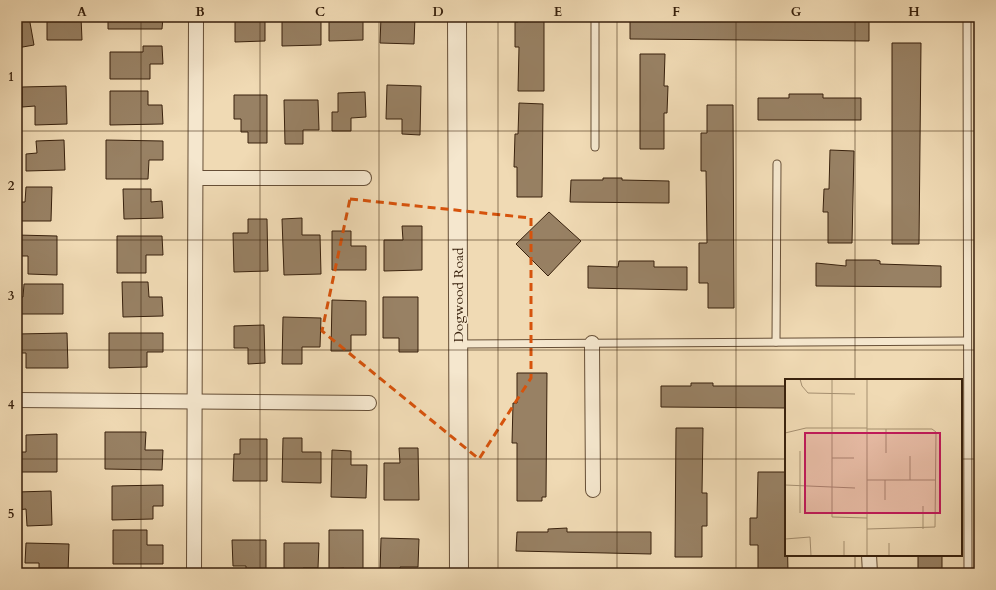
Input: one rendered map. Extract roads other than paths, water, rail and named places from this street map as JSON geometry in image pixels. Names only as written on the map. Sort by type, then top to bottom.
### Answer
[{"type":"street","points":[[194,573],[196,17]]},
{"type":"street","name":"Dogwood Road","points":[[457,17],[459,573]]},
{"type":"street","points":[[196,178],[364,178]]},
{"type":"street","points":[[592,343],[593,490]]},
{"type":"street","points":[[17,400],[195,400],[369,403]]},
{"type":"street","points":[[869,556],[870,573]]},
{"type":"lane","points":[[595,17],[595,147]]},
{"type":"lane","points":[[967,17],[968,573]]},
{"type":"lane","points":[[776,342],[777,164]]},
{"type":"lane","points":[[458,344],[967,341]]}]
